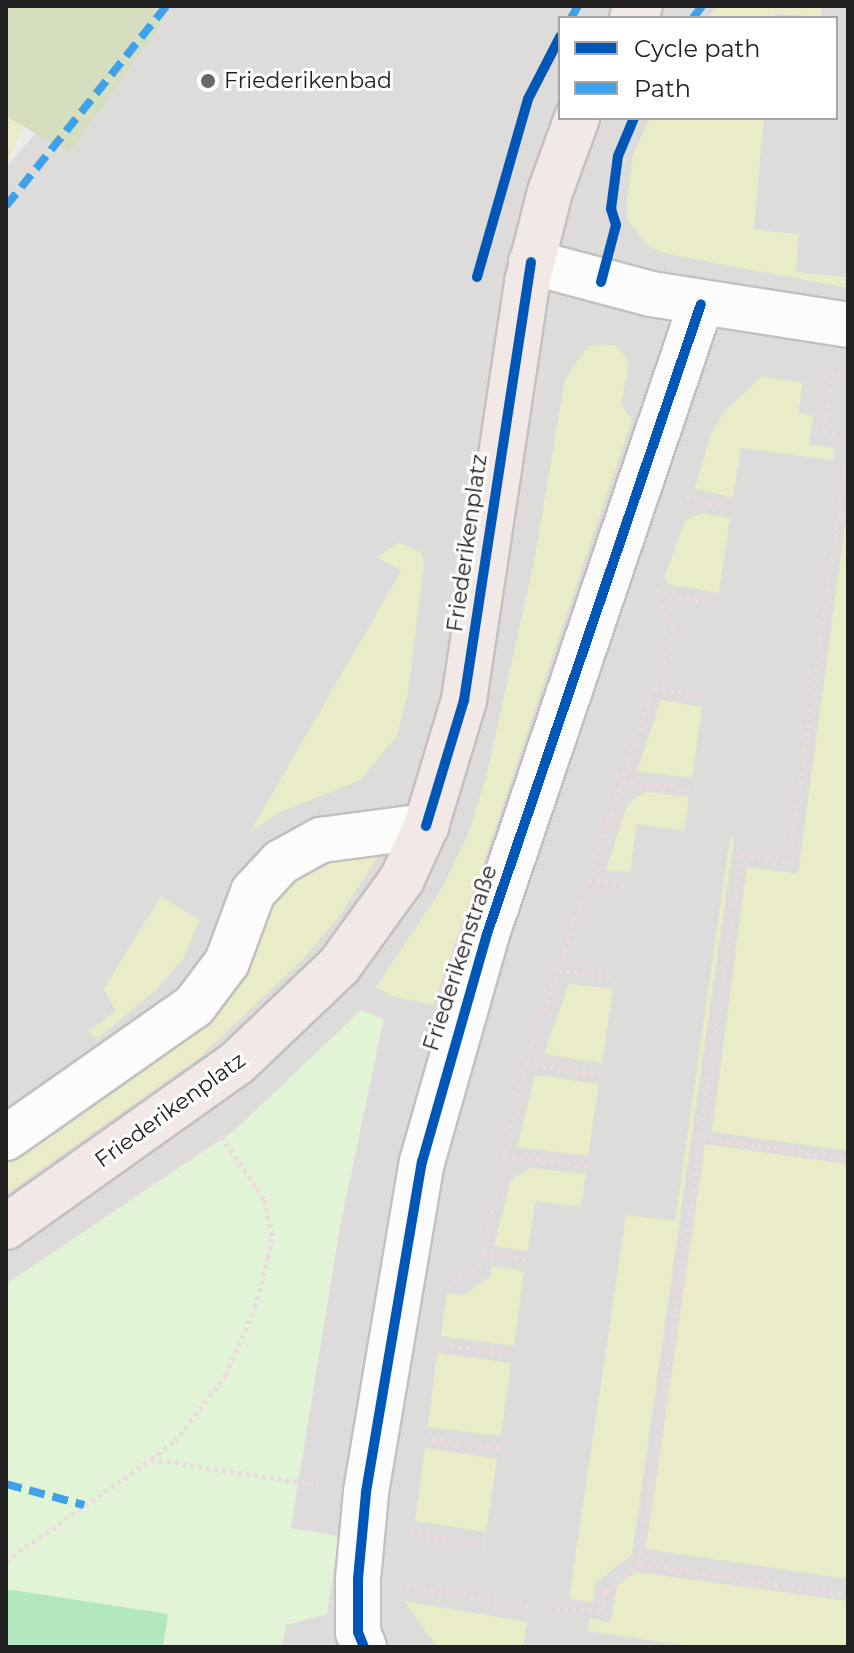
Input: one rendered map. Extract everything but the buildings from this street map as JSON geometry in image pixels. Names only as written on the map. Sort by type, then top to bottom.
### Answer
[{"type":"main road","name":"Friederikenplatz","points":[[6,1227],[237,1063],[339,966],[402,879],[426,826],[464,700],[531,262],[576,120]]},
{"type":"street","points":[[531,262],[701,304],[848,325]]},
{"type":"street","name":"Friederikenstraße","points":[[364,1647],[358,1632],[358,1579],[375,1432],[400,1272],[451,1048],[701,304]]},
{"type":"street","points":[[6,1138],[194,1006],[227,962],[253,892],[281,862],[321,840],[426,826]]},
{"type":"path","points":[[827,409],[824,433],[848,437]]},
{"type":"path","points":[[640,1564],[697,1146],[703,1138],[741,856],[789,862],[848,449]]},
{"type":"path","points":[[838,515],[848,516]]},
{"type":"path","points":[[400,1272],[454,1283],[479,1268],[526,1064],[674,629],[651,590],[717,605]]},
{"type":"path","points":[[654,689],[704,695]]},
{"type":"path","points":[[623,781],[690,789]]},
{"type":"path","points":[[588,881],[628,885]]},
{"type":"path","points":[[558,970],[614,977]]},
{"type":"path","points":[[526,1064],[600,1074]]},
{"type":"path","points":[[6,1561],[175,1441],[226,1375],[255,1307],[272,1235],[264,1199],[246,1166],[191,1098]]},
{"type":"path","points":[[703,1138],[848,1159]]},
{"type":"path","points":[[504,1155],[587,1167]]},
{"type":"path","points":[[482,1254],[526,1260]]},
{"type":"path","points":[[389,1338],[513,1354]]},
{"type":"path","points":[[375,1432],[499,1448]]},
{"type":"path","points":[[151,1459],[364,1509],[485,1543]]},
{"type":"path","points":[[556,1610],[602,1611],[605,1590],[640,1564],[848,1595]]},
{"type":"path","points":[[358,1579],[529,1605]]},
{"type":"shaded area","points":[[146,6],[848,6],[848,1647],[6,1647],[6,167]]},
{"type":"shaded area","points":[[822,6],[848,6],[845,277],[796,272],[799,234],[754,229],[764,120],[838,120],[838,16],[821,16]]},
{"type":"shaded area","points":[[45,264],[339,438],[327,457],[377,466],[366,551],[401,571],[199,920],[161,896],[103,989],[116,1011],[14,1083],[6,1070],[6,331]]},
{"type":"shaded area","points":[[610,654],[648,667],[511,1059],[462,1271],[420,1262],[472,1045]]},
{"type":"shaded area","points":[[384,1019],[426,1030],[381,1235],[339,1536],[291,1528],[340,1228]]},
{"type":"green space","points":[[6,6],[149,6],[164,20],[69,153],[6,116]]},
{"type":"green space","points":[[717,6],[822,6],[821,16],[710,16]]},
{"type":"green space","points":[[6,116],[24,124],[6,167]]},
{"type":"green space","points":[[649,120],[764,120],[754,229],[799,234],[796,272],[845,276],[848,259],[848,288],[667,254],[648,246],[627,219],[633,155]]},
{"type":"green space","points":[[615,345],[629,362],[621,405],[632,419],[487,852],[433,1005],[392,996],[376,987],[441,890],[468,835],[486,778],[534,562],[565,379],[588,346]]},
{"type":"green space","points":[[761,377],[803,383],[798,413],[813,416],[809,444],[834,448],[833,460],[741,448],[733,498],[695,488],[711,434],[726,410]]},
{"type":"green space","points":[[702,513],[730,518],[719,593],[668,584],[665,575],[686,520]]},
{"type":"green space","points":[[845,526],[848,526],[848,1151],[712,1132],[747,867],[798,874]]},
{"type":"green space","points":[[399,543],[421,552],[424,562],[408,693],[397,736],[359,781],[278,813],[249,833],[401,571],[377,557]]},
{"type":"green space","points":[[661,700],[702,707],[692,778],[637,771]]},
{"type":"green space","points":[[646,792],[689,797],[684,831],[637,824],[630,872],[606,870],[628,803]]},
{"type":"green space","points":[[730,837],[734,839],[632,1555],[595,1583],[593,1602],[569,1599],[626,1215],[675,1221]]},
{"type":"green space","points":[[381,852],[340,915],[303,959],[200,1057],[6,1194],[6,1156],[121,1076],[275,893],[308,864]]},
{"type":"green space","points":[[161,896],[199,920],[183,959],[157,989],[96,1039],[89,1031],[116,1011],[103,989]]},
{"type":"green space","points":[[569,984],[613,989],[602,1063],[544,1054]]},
{"type":"green space","points":[[361,1010],[384,1019],[340,1228],[291,1528],[339,1536],[327,1614],[286,1625],[282,1647],[6,1647],[6,1284],[235,1130]]},
{"type":"green space","points":[[535,1075],[599,1084],[588,1156],[517,1147]]},
{"type":"green space","points":[[705,1144],[848,1164],[848,1579],[646,1549]]},
{"type":"green space","points":[[530,1168],[586,1174],[581,1207],[535,1201],[528,1251],[494,1246],[511,1180]]},
{"type":"green space","points":[[492,1266],[524,1271],[514,1346],[441,1336],[447,1293],[463,1295],[490,1277]]},
{"type":"green space","points":[[437,1353],[511,1363],[501,1436],[428,1427]]},
{"type":"green space","points":[[425,1448],[497,1459],[486,1532],[415,1521]]},
{"type":"green space","points":[[636,1572],[848,1601],[848,1647],[698,1647],[588,1631],[590,1618],[611,1623],[617,1586]]},
{"type":"green space","points":[[6,1589],[168,1614],[163,1647],[6,1647]]},
{"type":"green space","points":[[404,1601],[527,1622],[523,1647],[437,1647]]},
{"type":"marked path","points":[[6,206],[166,6]]},
{"type":"marked path","points":[[572,16],[578,6]]},
{"type":"marked path","points":[[694,16],[702,6]]},
{"type":"marked path","points":[[6,1484],[84,1505]]},
{"type":"cycle path","points":[[477,277],[528,99],[558,41]]},
{"type":"cycle path","points":[[601,282],[616,225],[611,209],[618,156],[633,120]]},
{"type":"cycle path","points":[[426,826],[464,700],[531,262]]},
{"type":"cycle path","points":[[364,1647],[358,1632],[358,1579],[366,1492],[422,1162],[487,934],[701,304]]},
{"type":"place","name":"Friederikenbad","points":[[208,81]]}]
